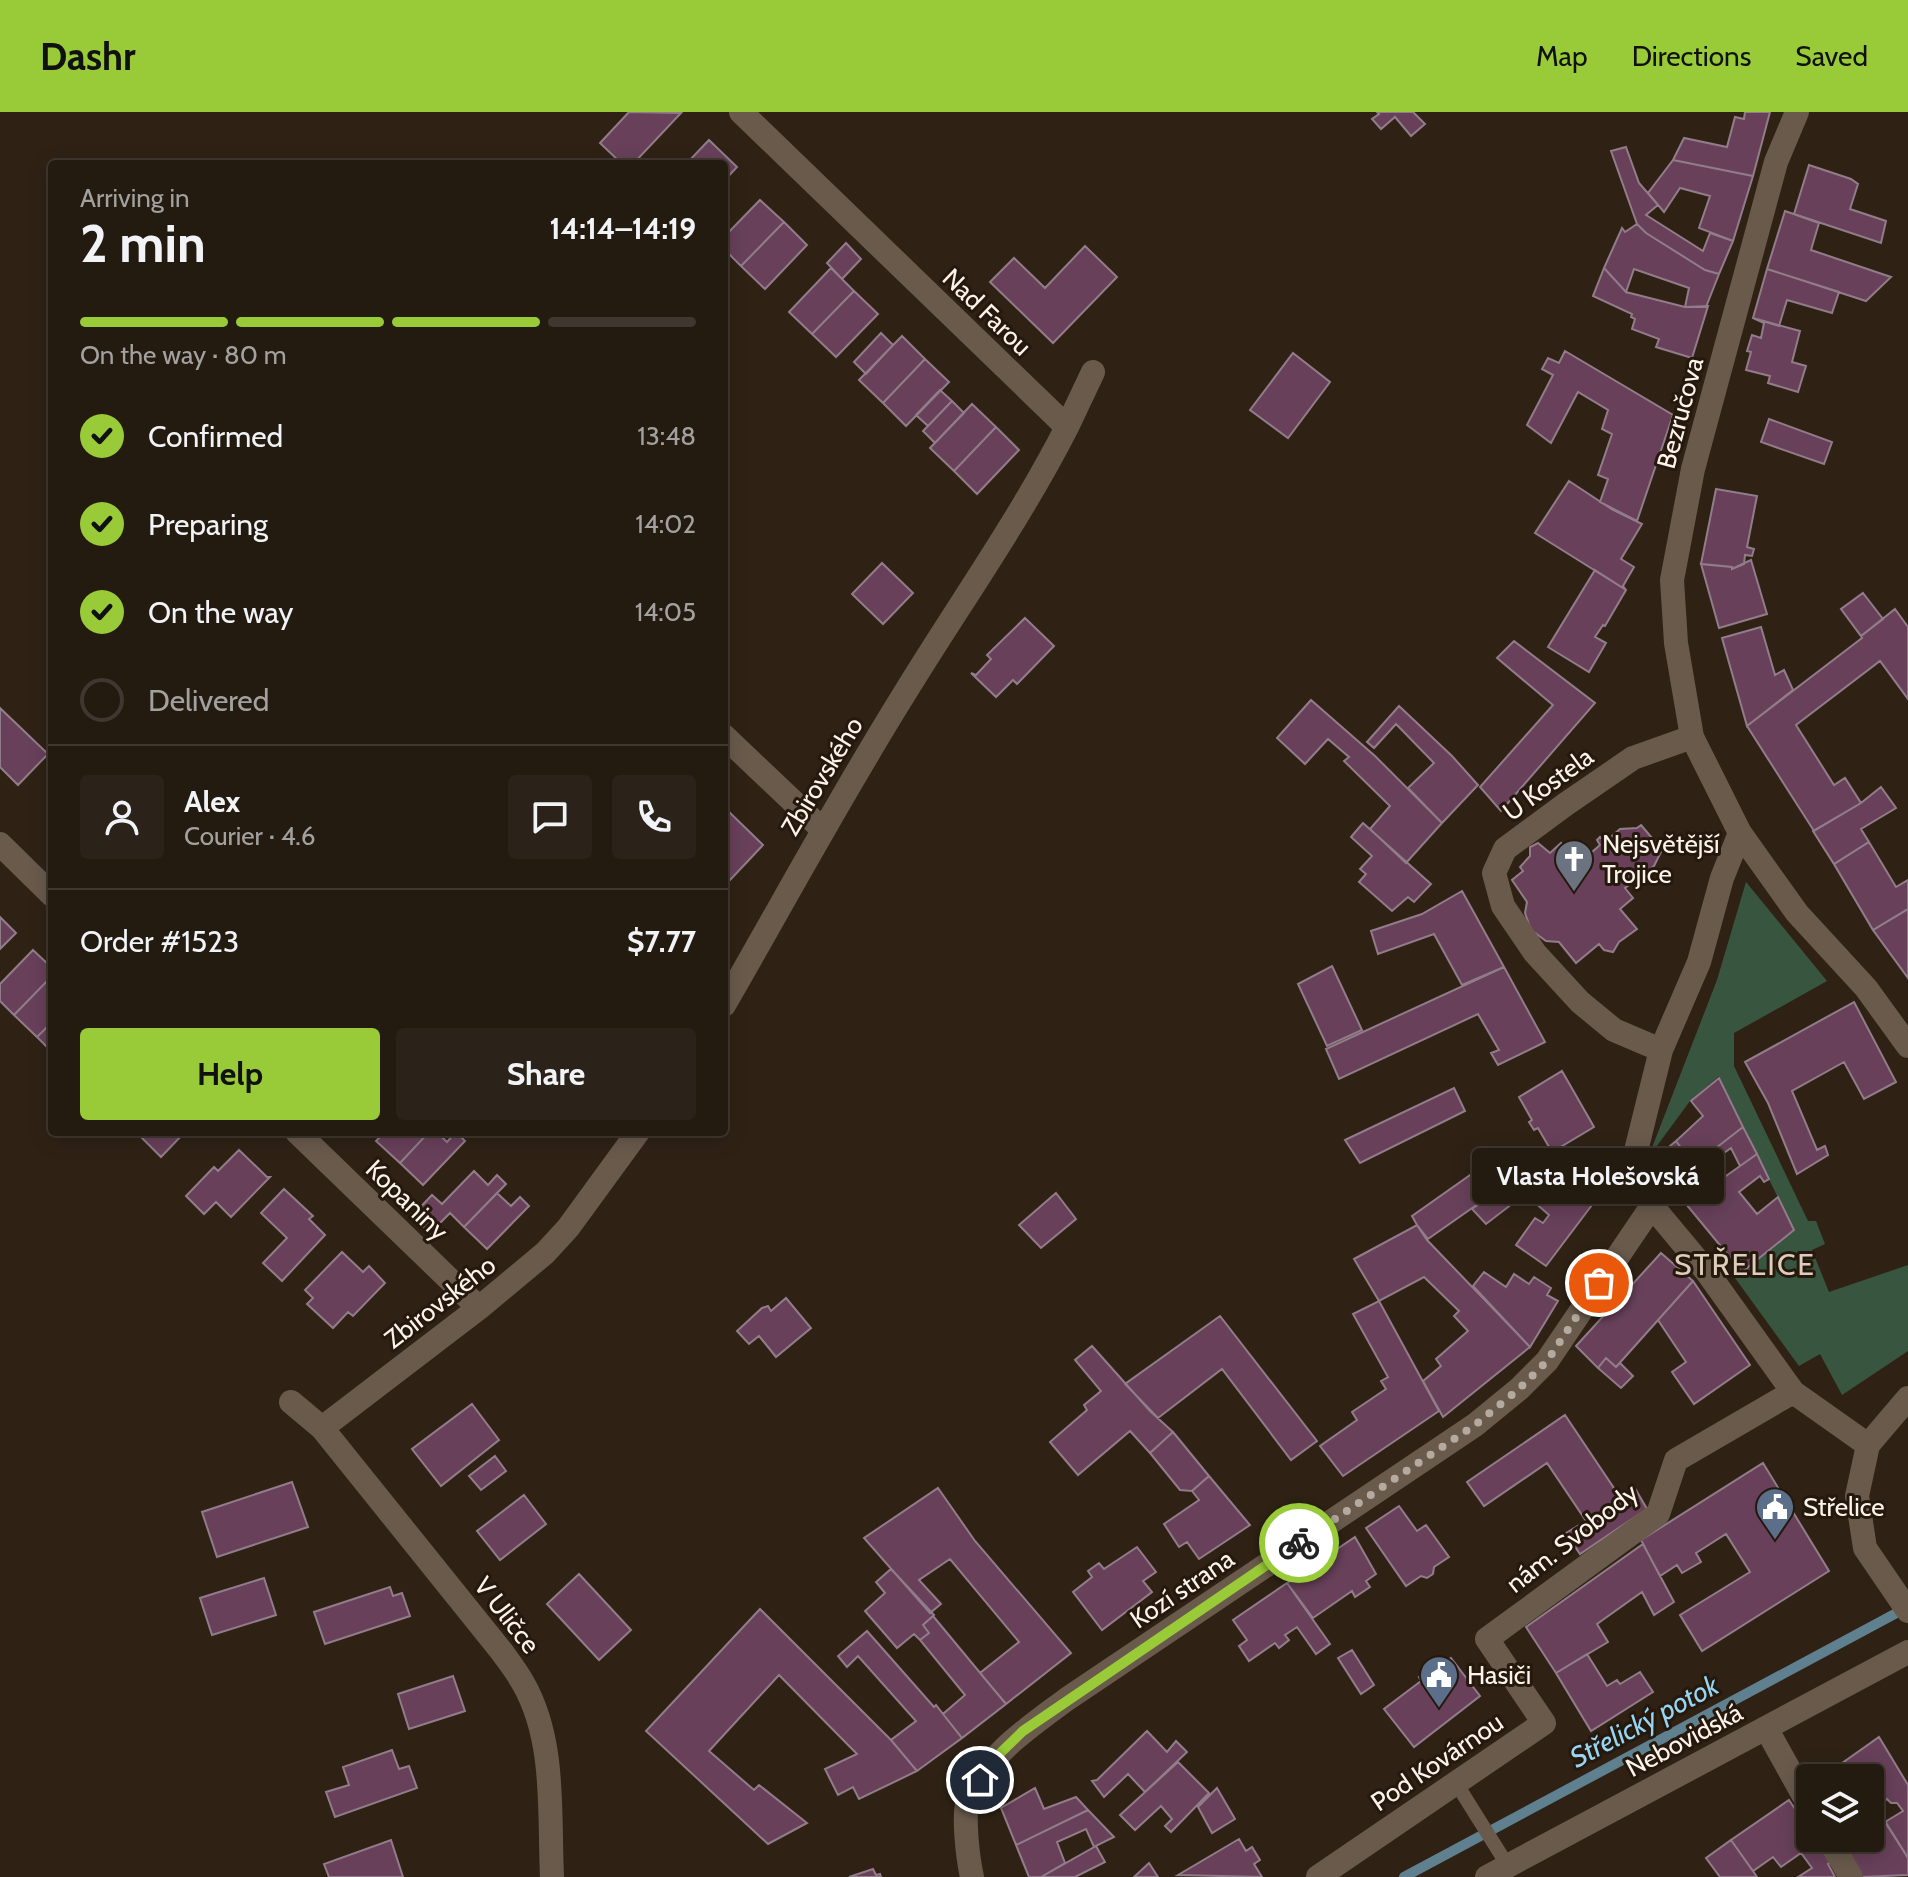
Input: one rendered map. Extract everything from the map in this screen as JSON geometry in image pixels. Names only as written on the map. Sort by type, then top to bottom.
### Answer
[{"type":"street","name":"Nad Farou","points":[[741,112],[1067,427]]},
{"type":"street","name":"Bezručova","points":[[1692,737],[1676,643],[1672,580],[1693,469],[1776,162],[1797,112]]},
{"type":"street","points":[[1067,427],[1093,372]]},
{"type":"street","name":"Zbirovského","points":[[728,998],[822,829],[915,676],[977,582],[1067,427]]},
{"type":"street","points":[[1692,737],[1740,833],[1797,913],[1866,988],[1908,1046]]},
{"type":"street","name":"U Kostela","points":[[1661,1050],[1614,1030],[1580,1002],[1535,953],[1503,906],[1494,873],[1505,849],[1566,804],[1633,758],[1692,737]]},
{"type":"street","points":[[728,740],[822,829]]},
{"type":"street","points":[[1740,833],[1722,878],[1699,962],[1661,1050],[1631,1171],[1652,1206],[1707,1272],[1793,1392],[1868,1445]]},
{"type":"street","points":[[0,844],[48,891]]},
{"type":"street","name":"Kopaniny","points":[[301,1136],[479,1308]]},
{"type":"street","name":"Zbirovského","points":[[322,1428],[479,1308],[545,1253],[568,1228],[635,1136]]},
{"type":"street","name":"Kozí strana","points":[[972,1877],[966,1827],[967,1798],[992,1761],[1023,1731],[1067,1699],[1475,1425],[1519,1389],[1547,1361],[1652,1206]]},
{"type":"street","name":"nám. Svobody","points":[[1487,1639],[1658,1514],[1676,1460],[1793,1392]]},
{"type":"street","points":[[1901,1600],[1865,1548],[1857,1496],[1868,1445],[1908,1398]]},
{"type":"street","name":"V Uličce","points":[[291,1402],[322,1428],[502,1652],[523,1684],[537,1719],[544,1749],[552,1877]]},
{"type":"street","name":"Pod Kovárnou","points":[[1318,1877],[1544,1723],[1487,1639]]},
{"type":"street","name":"Nebovidská","points":[[1498,1872],[1908,1652]]},
{"type":"street","points":[[1766,1728],[1796,1782]]},
{"type":"street","points":[[1836,1852],[1851,1877]]},
{"type":"lane","points":[[1456,1783],[1471,1805],[1498,1872]]},
{"type":"green space","points":[[1746,882],[1827,981],[1734,1033],[1734,1066],[1808,1221],[1816,1221],[1825,1244],[1812,1250],[1829,1292],[1908,1265],[1908,1351],[1842,1395],[1820,1354],[1799,1366],[1735,1278],[1794,1231],[1719,1076],[1690,1101],[1648,1158],[1717,980]]},
{"type":"building","points":[[629,112],[681,113],[637,160],[618,160],[600,143]]},
{"type":"building","points":[[1377,112],[1413,112],[1425,124],[1411,136],[1395,117],[1381,129],[1372,119],[1379,114]]},
{"type":"building","points":[[1745,112],[1770,112],[1753,176],[1673,160],[1684,138],[1727,147],[1735,117],[1744,119]]},
{"type":"building","points":[[709,140],[737,167],[728,177],[728,160],[690,160]]},
{"type":"building","points":[[1626,147],[1639,183],[1658,205],[1646,215],[1703,251],[1710,233],[1733,241],[1719,274],[1705,270],[1646,233],[1637,224],[1611,151]]},
{"type":"building","points":[[1673,160],[1753,176],[1733,241],[1699,228],[1710,196],[1680,188],[1664,212],[1648,193]]},
{"type":"building","points":[[1809,165],[1858,184],[1850,209],[1886,221],[1881,243],[1794,214]]},
{"type":"building","points":[[760,200],[784,222],[741,266],[728,253],[728,233]]},
{"type":"building","points":[[1785,211],[1819,223],[1811,250],[1891,277],[1866,301],[1767,269]]},
{"type":"building","points":[[784,222],[807,245],[765,289],[741,266]]},
{"type":"building","points":[[1637,224],[1646,233],[1705,270],[1719,274],[1706,307],[1685,307],[1689,288],[1634,269],[1626,292],[1604,268],[1622,228],[1625,232]]},
{"type":"building","points":[[846,243],[861,259],[842,279],[827,263]]},
{"type":"building","points":[[1085,246],[1117,277],[1053,343],[990,282],[1014,258],[1045,288]]},
{"type":"building","points":[[831,268],[854,291],[812,334],[789,312]]},
{"type":"building","points":[[1604,268],[1626,292],[1685,307],[1708,306],[1692,358],[1656,347],[1659,339],[1632,329],[1635,319],[1631,317],[1632,314],[1593,296]]},
{"type":"building","points":[[1767,269],[1839,292],[1832,313],[1787,300],[1779,326],[1753,318]]},
{"type":"building","points":[[854,291],[878,314],[836,357],[812,334]]},
{"type":"building","points":[[1753,318],[1800,331],[1792,362],[1806,366],[1798,392],[1768,383],[1770,376],[1746,370],[1752,335],[1761,338],[1764,323]]},
{"type":"building","points":[[881,333],[893,345],[866,374],[854,362]]},
{"type":"building","points":[[902,336],[925,359],[883,403],[859,380]]},
{"type":"building","points":[[1565,351],[1673,415],[1637,521],[1600,502],[1608,479],[1598,475],[1612,434],[1602,429],[1608,410],[1578,392],[1551,443],[1527,425],[1553,375],[1542,369],[1548,358],[1559,363]]},
{"type":"building","points":[[1293,353],[1330,382],[1288,438],[1250,410]]},
{"type":"building","points":[[925,359],[949,382],[906,426],[883,403]]},
{"type":"building","points":[[940,390],[952,401],[928,426],[916,415]]},
{"type":"building","points":[[952,401],[964,413],[935,443],[923,431]]},
{"type":"building","points":[[972,404],[996,427],[954,471],[930,448]]},
{"type":"building","points":[[1769,419],[1832,442],[1824,464],[1761,442]]},
{"type":"building","points":[[996,427],[1019,450],[977,494],[954,471]]},
{"type":"building","points":[[1569,481],[1613,510],[1642,524],[1621,559],[1634,567],[1623,586],[1626,590],[1535,533]]},
{"type":"building","points":[[1716,489],[1757,496],[1747,547],[1754,549],[1752,556],[1745,555],[1744,564],[1732,569],[1701,564]]},
{"type":"building","points":[[1751,560],[1767,614],[1719,628],[1701,564],[1732,569]]},
{"type":"building","points":[[882,563],[913,593],[883,624],[852,594]]},
{"type":"building","points":[[1595,570],[1626,590],[1595,637],[1606,643],[1589,672],[1548,647]]},
{"type":"building","points":[[1863,593],[1883,619],[1861,636],[1841,609]]},
{"type":"building","points":[[1895,609],[1908,627],[1908,699],[1880,661],[1796,725],[1834,785],[1845,778],[1861,803],[1814,831],[1747,726]]},
{"type":"building","points":[[1025,618],[1054,646],[1017,684],[1013,680],[996,697],[971,673],[976,675],[991,659],[987,655]]},
{"type":"building","points":[[1761,627],[1775,675],[1784,670],[1793,690],[1747,726],[1722,638]]},
{"type":"building","points":[[1514,641],[1595,703],[1501,811],[1480,787],[1553,705],[1497,658]]},
{"type":"building","points":[[1311,700],[1375,756],[1442,823],[1406,863],[1370,829],[1390,806],[1344,761],[1349,757],[1328,739],[1305,764],[1277,738]]},
{"type":"building","points":[[1399,706],[1478,785],[1442,823],[1408,788],[1434,763],[1396,724],[1374,748],[1367,742]]},
{"type":"building","points":[[0,708],[48,754],[18,785],[0,767]]},
{"type":"building","points":[[1881,787],[1896,808],[1861,829],[1869,842],[1834,864],[1813,831],[1861,803]]},
{"type":"building","points":[[728,811],[763,845],[730,880],[728,878]]},
{"type":"building","points":[[1363,823],[1431,884],[1414,902],[1408,897],[1392,911],[1359,882],[1366,874],[1360,869],[1372,856],[1351,837]]},
{"type":"building","name":"Nejsvětější Trojice","points":[[1641,825],[1662,850],[1654,866],[1625,888],[1633,898],[1620,909],[1637,929],[1619,942],[1613,952],[1604,950],[1599,944],[1576,963],[1559,942],[1546,941],[1531,930],[1525,913],[1527,902],[1512,880],[1523,871],[1520,867],[1530,856],[1530,847],[1538,843],[1550,853],[1561,843],[1573,858],[1576,856],[1581,860],[1588,855],[1584,849],[1588,847],[1592,852],[1600,845],[1597,840],[1600,837],[1605,842],[1620,829]]},
{"type":"building","points":[[1869,842],[1896,887],[1908,880],[1908,909],[1873,930],[1834,864]]},
{"type":"building","points":[[1462,891],[1504,967],[1462,985],[1434,934],[1378,954],[1371,931],[1422,914]]},
{"type":"building","points":[[1908,909],[1908,978],[1873,930]]},
{"type":"building","points":[[0,917],[16,933],[0,949]]},
{"type":"building","points":[[33,950],[48,964],[48,980],[14,1015],[0,1001],[0,984]]},
{"type":"building","points":[[1332,966],[1362,1030],[1327,1046],[1298,984]]},
{"type":"building","points":[[1504,967],[1545,1042],[1498,1065],[1491,1053],[1499,1050],[1478,1014],[1339,1079],[1326,1049]]},
{"type":"building","points":[[48,980],[48,1026],[37,1037],[14,1015]]},
{"type":"building","points":[[1854,1002],[1896,1082],[1864,1099],[1844,1062],[1792,1091],[1817,1150],[1825,1146],[1828,1155],[1797,1174],[1768,1103],[1745,1062]]},
{"type":"building","points":[[48,1026],[48,1048],[37,1037]]},
{"type":"building","points":[[1562,1071],[1594,1127],[1552,1152],[1538,1128],[1534,1130],[1529,1122],[1532,1120],[1519,1097]]},
{"type":"building","points":[[1719,1078],[1743,1127],[1694,1165],[1676,1141],[1703,1116],[1691,1101]]},
{"type":"building","points":[[1454,1088],[1465,1111],[1360,1163],[1345,1140]]},
{"type":"building","points":[[1743,1127],[1757,1154],[1740,1166],[1731,1148],[1714,1160],[1722,1172],[1686,1204],[1651,1162],[1676,1141],[1694,1165]]},
{"type":"building","points":[[140,1136],[181,1136],[161,1157]]},
{"type":"building","points":[[381,1136],[425,1136],[400,1163],[376,1141]]},
{"type":"building","points":[[425,1136],[441,1136],[447,1142],[452,1136],[460,1136],[465,1141],[423,1185],[400,1163]]},
{"type":"building","points":[[239,1150],[270,1177],[231,1217],[216,1202],[204,1214],[186,1196],[214,1167],[218,1171]]},
{"type":"building","points":[[1757,1154],[1769,1179],[1764,1182],[1760,1176],[1739,1192],[1757,1214],[1778,1197],[1794,1230],[1742,1272],[1686,1204],[1722,1172],[1726,1176]]},
{"type":"building","points":[[1526,1156],[1532,1166],[1428,1239],[1417,1225],[1412,1216],[1490,1161]]},
{"type":"building","points":[[1540,1162],[1592,1205],[1546,1266],[1516,1245],[1535,1218],[1543,1223],[1549,1215],[1525,1194],[1486,1224],[1472,1209]]},
{"type":"building","points":[[474,1171],[488,1185],[497,1175],[506,1184],[464,1227],[450,1213],[430,1233],[412,1216],[432,1195],[442,1204]]},
{"type":"building","points":[[284,1189],[313,1216],[309,1219],[325,1235],[282,1281],[263,1263],[287,1238],[261,1213]]},
{"type":"building","points":[[497,1193],[511,1206],[520,1197],[529,1206],[487,1249],[464,1227]]},
{"type":"building","points":[[1056,1193],[1076,1219],[1041,1248],[1019,1225]]},
{"type":"building","points":[[1417,1225],[1427,1240],[1530,1347],[1443,1417],[1423,1381],[1441,1366],[1436,1359],[1468,1331],[1454,1316],[1459,1311],[1424,1277],[1379,1301],[1354,1259]]},
{"type":"building","points":[[342,1252],[363,1272],[369,1266],[385,1283],[353,1316],[348,1312],[333,1328],[307,1304],[313,1298],[305,1290]]},
{"type":"building","points":[[1661,1253],[1693,1281],[1616,1367],[1606,1358],[1598,1368],[1576,1346]]},
{"type":"building","points":[[1484,1272],[1506,1287],[1514,1274],[1529,1284],[1534,1277],[1551,1288],[1547,1295],[1558,1301],[1530,1347],[1473,1286]]},
{"type":"building","points":[[1693,1281],[1750,1365],[1694,1404],[1672,1372],[1686,1362],[1658,1320]]},
{"type":"building","points":[[786,1298],[811,1328],[776,1357],[759,1336],[749,1344],[737,1331],[762,1308],[768,1306],[771,1311]]},
{"type":"building","points":[[1379,1301],[1439,1411],[1343,1476],[1320,1446],[1357,1420],[1352,1412],[1386,1389],[1381,1381],[1388,1377],[1353,1314]]},
{"type":"building","points":[[1220,1316],[1317,1441],[1291,1460],[1222,1369],[1158,1418],[1125,1384]]},
{"type":"building","points":[[1092,1346],[1173,1432],[1150,1453],[1130,1431],[1078,1475],[1050,1442],[1087,1410],[1084,1405],[1101,1391],[1075,1360]]},
{"type":"building","points":[[1606,1358],[1616,1367],[1620,1363],[1633,1376],[1621,1388],[1598,1368]]},
{"type":"building","points":[[472,1404],[499,1440],[441,1486],[412,1449]]},
{"type":"building","points":[[1565,1415],[1622,1500],[1636,1490],[1647,1509],[1580,1554],[1566,1533],[1586,1521],[1547,1463],[1484,1506],[1467,1482]]},
{"type":"building","points":[[1173,1432],[1209,1476],[1192,1491],[1180,1490],[1150,1453]]},
{"type":"building","points":[[495,1456],[506,1471],[481,1490],[469,1476]]},
{"type":"building","points":[[1763,1463],[1829,1571],[1702,1651],[1680,1615],[1750,1572],[1726,1534],[1696,1553],[1701,1562],[1682,1573],[1677,1565],[1660,1576],[1641,1540]]},
{"type":"building","points":[[1209,1476],[1250,1525],[1199,1559],[1187,1542],[1179,1547],[1164,1524],[1199,1500],[1192,1491]]},
{"type":"building","points":[[292,1482],[308,1527],[217,1557],[202,1512]]},
{"type":"building","points":[[938,1488],[975,1541],[1071,1653],[1006,1704],[980,1673],[1019,1642],[950,1559],[919,1580],[941,1604],[930,1613],[864,1538]]},
{"type":"building","points":[[524,1495],[546,1524],[500,1560],[477,1531]]},
{"type":"building","points":[[1399,1506],[1417,1531],[1426,1525],[1449,1557],[1434,1567],[1433,1574],[1427,1578],[1421,1576],[1406,1586],[1366,1528]]},
{"type":"building","points":[[1355,1537],[1376,1574],[1366,1581],[1370,1587],[1355,1597],[1352,1591],[1313,1618],[1287,1583]]},
{"type":"building","points":[[1643,1544],[1674,1602],[1654,1615],[1642,1592],[1597,1624],[1608,1642],[1556,1673],[1526,1627]]},
{"type":"building","points":[[1137,1547],[1156,1572],[1143,1581],[1152,1592],[1102,1630],[1073,1592],[1092,1577],[1088,1571],[1099,1563],[1104,1569]]},
{"type":"building","points":[[891,1569],[934,1615],[923,1625],[929,1633],[920,1640],[914,1634],[897,1648],[865,1611],[885,1593],[876,1582]]},
{"type":"building","points":[[579,1574],[631,1630],[599,1660],[547,1604]]},
{"type":"building","points":[[264,1578],[276,1615],[212,1635],[200,1598]]},
{"type":"building","points":[[1287,1583],[1330,1644],[1316,1654],[1297,1627],[1285,1635],[1289,1640],[1279,1648],[1275,1643],[1249,1661],[1239,1646],[1247,1640],[1233,1620]]},
{"type":"building","points":[[390,1587],[393,1596],[402,1593],[410,1616],[325,1644],[314,1612]]},
{"type":"building","points":[[760,1609],[891,1740],[917,1771],[859,1799],[853,1787],[838,1795],[825,1769],[857,1754],[779,1675],[709,1751],[754,1790],[759,1785],[807,1823],[768,1844],[646,1731]]},
{"type":"building","points":[[933,1616],[1006,1704],[962,1738],[943,1714],[965,1695],[920,1640],[929,1633],[923,1625]]},
{"type":"building","points":[[867,1631],[934,1707],[936,1705],[962,1738],[917,1771],[891,1740],[916,1721],[858,1656],[847,1667],[838,1656]]},
{"type":"building","points":[[1352,1650],[1374,1685],[1361,1694],[1338,1658]]},
{"type":"building","points":[[1587,1654],[1607,1686],[1617,1680],[1620,1684],[1640,1672],[1653,1692],[1591,1731],[1556,1673]]},
{"type":"building","points":[[1451,1658],[1480,1696],[1414,1747],[1384,1709],[1421,1681],[1419,1677],[1429,1669],[1431,1673]]},
{"type":"building","points":[[453,1676],[465,1711],[409,1729],[398,1694]]},
{"type":"building","points":[[1147,1731],[1167,1752],[1176,1741],[1187,1752],[1145,1792],[1128,1774],[1104,1797],[1092,1781],[1097,1780]]},
{"type":"building","points":[[1879,1737],[1908,1785],[1908,1858],[1885,1822],[1903,1811],[1897,1803],[1887,1799],[1884,1801],[1884,1764],[1847,1764],[1845,1761]]},
{"type":"building","points":[[392,1750],[399,1769],[409,1766],[417,1788],[335,1817],[326,1792],[349,1785],[343,1767]]},
{"type":"building","points":[[1178,1762],[1209,1793],[1171,1832],[1165,1826],[1172,1819],[1161,1806],[1135,1830],[1120,1815]]},
{"type":"building","points":[[1035,1788],[1044,1809],[1076,1797],[1088,1810],[1016,1845],[1001,1808]]},
{"type":"building","points":[[1217,1788],[1235,1819],[1212,1833],[1198,1807]]},
{"type":"building","points":[[1789,1800],[1796,1810],[1796,1852],[1823,1852],[1835,1877],[1798,1877],[1812,1868],[1801,1853],[1781,1867],[1773,1857],[1753,1871],[1731,1840]]},
{"type":"building","points":[[1088,1810],[1114,1837],[1094,1847],[1086,1829],[1057,1842],[1065,1863],[1041,1877],[1029,1877],[1016,1845]]},
{"type":"building","points":[[1884,1822],[1908,1858],[1908,1875],[1861,1877],[1846,1852],[1884,1852]]},
{"type":"building","points":[[1239,1839],[1246,1851],[1252,1847],[1260,1860],[1254,1864],[1262,1877],[1178,1875]]},
{"type":"building","points":[[391,1840],[403,1877],[329,1877],[324,1864]]},
{"type":"building","points":[[1731,1840],[1757,1877],[1720,1877],[1706,1858]]},
{"type":"building","points":[[1096,1846],[1105,1862],[1075,1877],[1041,1877]]},
{"type":"building","points":[[1149,1863],[1158,1877],[1134,1877]]},
{"type":"building","points":[[873,1869],[881,1877],[849,1877]]},
{"type":"waterway","name":"Střelický potok","points":[[1404,1877],[1906,1608]]},
{"type":"way so far","points":[[1299,1543],[1475,1425],[1519,1389],[1547,1361],[1599,1283]]},
{"type":"place","name":"Nejsvětější Trojice","points":[[1574,893]]},
{"type":"place","name":"Vlasta Holešovská","points":[[1599,1283]]},
{"type":"place","name":"Střelice","points":[[1775,1541]]},
{"type":"place","name":"Hasiči","points":[[1439,1709]]},
{"type":"district","name":"STŘELICE","points":[[1745,1265]]},
{"type":"route","points":[[980,1780],[992,1761],[1023,1731],[1299,1543]]}]
